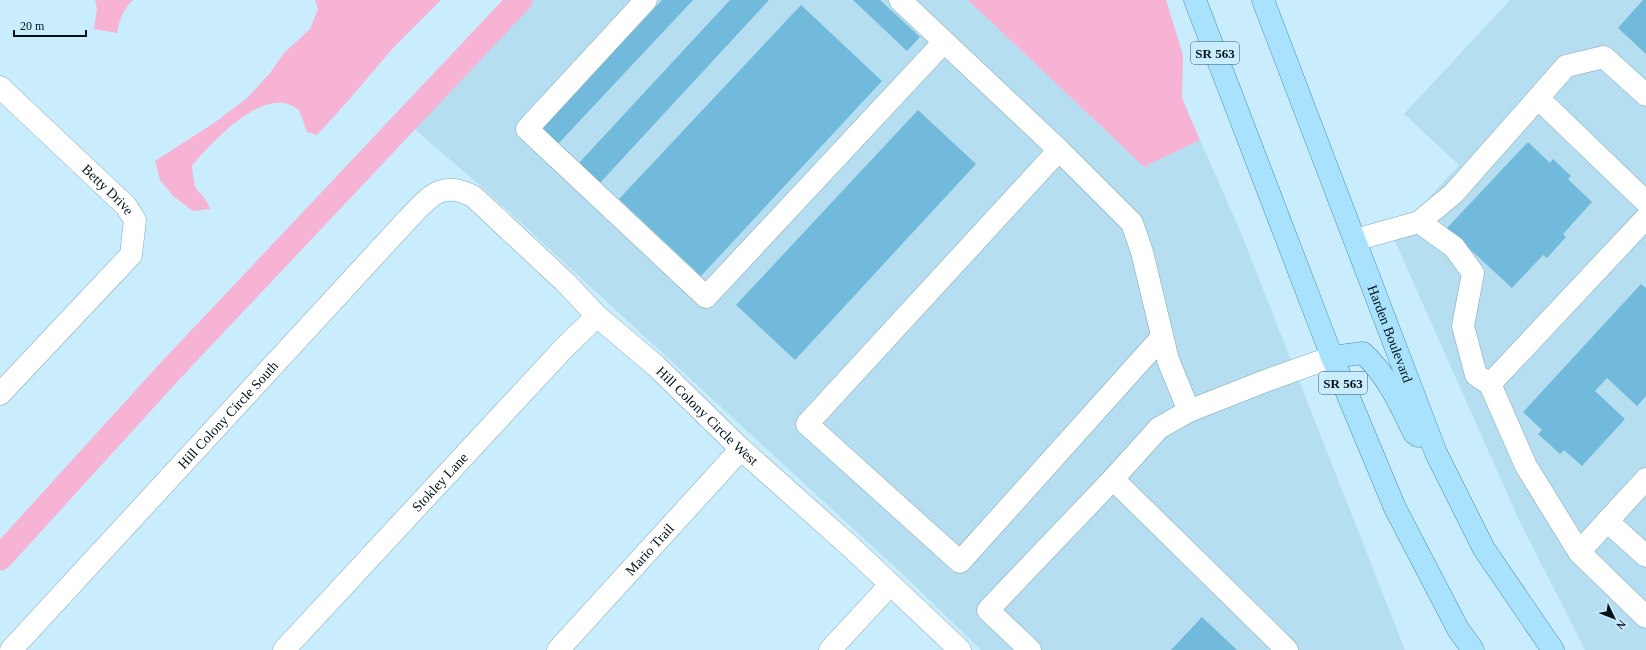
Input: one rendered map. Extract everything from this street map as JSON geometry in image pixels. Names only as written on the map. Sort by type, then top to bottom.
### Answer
[{"type":"main road","name":"SR 563","points":[[1195,0],[1332,357],[1395,508],[1458,629],[1473,650]]},
{"type":"main road","name":"Harden Boulevard","points":[[1263,0],[1436,453],[1484,549],[1553,650]]},
{"type":"main road","points":[[1332,357],[1363,353],[1376,365],[1396,394],[1414,433],[1436,453]]},
{"type":"street","points":[[646,0],[527,129],[706,297],[944,42]]},
{"type":"street","points":[[900,0],[1059,150],[1132,223],[1142,252],[1168,360],[1189,411]]},
{"type":"street","points":[[1355,240],[1419,222],[1453,194],[1566,66],[1604,57],[1646,95]]},
{"type":"street","name":"Betty Drive","points":[[0,394],[131,255],[135,220],[126,206],[4,98]]},
{"type":"street","points":[[1538,98],[1646,202]]},
{"type":"street","points":[[1059,150],[807,424],[960,562],[1162,337]]},
{"type":"street","name":"Hill Colony Circle South","points":[[11,650],[408,219],[432,195],[442,190],[450,190]]},
{"type":"street","name":"Hill Colony Circle West","points":[[450,190],[465,192],[474,197],[566,283],[598,316],[656,366],[741,449],[852,548],[960,650]]},
{"type":"street","points":[[1490,384],[1646,218]]},
{"type":"street","points":[[1419,222],[1454,247],[1473,273],[1463,326],[1476,375],[1490,384],[1526,466],[1579,552],[1646,617]]},
{"type":"street","name":"Stokley Lane","points":[[284,650],[564,348],[598,316]]},
{"type":"street","points":[[1030,650],[988,610],[1113,479],[1159,428],[1189,411],[1265,381],[1332,357]]},
{"type":"street","name":"Mario Trail","points":[[558,650],[741,449]]},
{"type":"street","points":[[1113,479],[1287,650]]},
{"type":"street","points":[[1579,552],[1646,479]]},
{"type":"street","points":[[1608,521],[1646,556]]},
{"type":"street","points":[[830,650],[890,585]]},
{"type":"shaded area","points":[[95,0],[133,0],[122,15],[117,33],[94,29],[97,9]]},
{"type":"shaded area","points":[[315,0],[441,0],[393,48],[317,135],[307,132],[299,110],[288,104],[275,103],[262,106],[248,113],[222,134],[192,166],[195,186],[198,192],[207,201],[210,209],[193,211],[173,196],[160,180],[155,161],[214,123],[247,98],[270,73],[284,53],[310,29],[318,9]]},
{"type":"shaded area","points":[[515,0],[968,0],[1144,167],[1200,140],[1241,233],[1405,650],[981,650],[908,579],[483,188],[404,120]]},
{"type":"shaded area","points":[[968,0],[1166,0],[1183,55],[1182,98],[1200,140],[1144,167]]},
{"type":"shaded area","points":[[1510,0],[1646,0],[1646,650],[1585,650],[1519,520],[1393,237],[1459,165],[1404,114]]},
{"type":"building","points":[[662,0],[693,0],[558,144],[541,129]]},
{"type":"building","points":[[730,0],[769,0],[599,184],[578,164]]},
{"type":"building","points":[[853,0],[880,0],[920,37],[907,51]]},
{"type":"building","points":[[1643,0],[1646,0],[1646,54],[1618,28]]},
{"type":"building","points":[[801,5],[882,81],[701,276],[619,199]]},
{"type":"building","points":[[918,110],[976,164],[795,360],[736,305]]},
{"type":"building","points":[[1528,142],[1550,163],[1553,159],[1571,176],[1568,179],[1592,202],[1563,234],[1566,237],[1547,258],[1543,255],[1512,288],[1447,228]]},
{"type":"building","points":[[1641,284],[1646,288],[1646,396],[1637,406],[1607,378],[1595,391],[1625,419],[1582,466],[1564,450],[1560,454],[1538,434],[1542,430],[1523,412]]},
{"type":"building","points":[[1202,617],[1237,650],[1171,650]]},
{"type":"waterway","points":[[0,558],[171,370],[520,0]]}]
